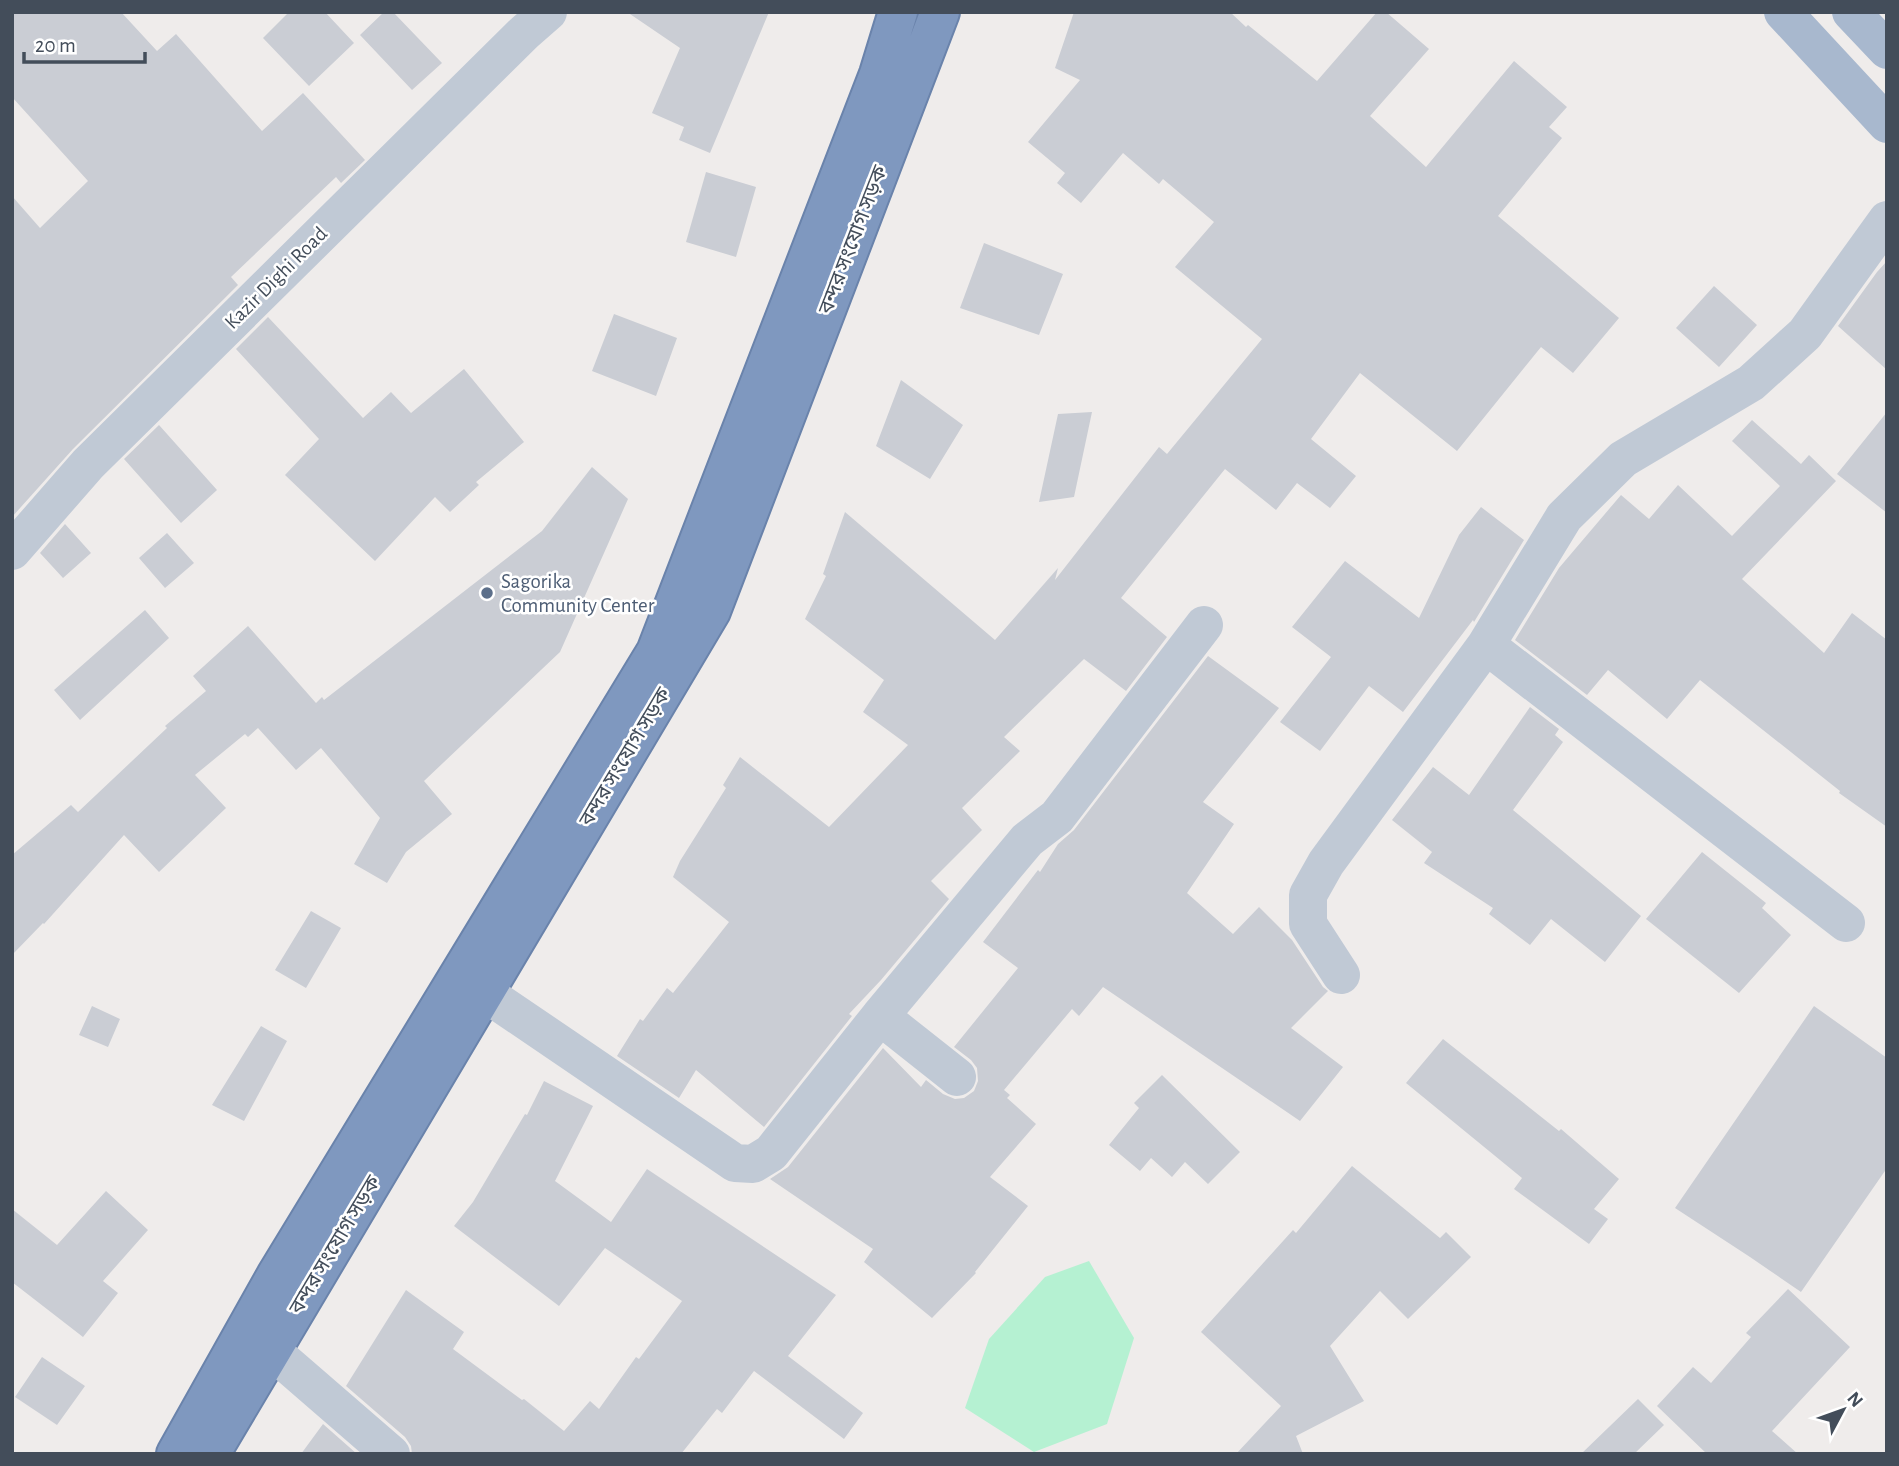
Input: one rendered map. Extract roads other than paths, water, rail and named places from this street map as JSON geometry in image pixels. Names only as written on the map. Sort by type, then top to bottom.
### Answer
[{"type":"highway","name":"বন্দর সংযোগ সড়ক","points":[[176,1454],[276,1276],[656,652],[879,74],[898,12]]},
{"type":"highway","name":"বন্দর সংযোগ সড়ক","points":[[210,1454],[711,611],[940,12]]},
{"type":"main road","points":[[1783,12],[1887,124]]},
{"type":"main road","points":[[1851,12],[1887,50]]},
{"type":"street","name":"Kazir Dighi Road","points":[[12,551],[88,464],[548,12]]},
{"type":"street","points":[[1341,975],[1308,924],[1308,895],[1326,863],[1486,645],[1564,517],[1623,459],[1751,383],[1805,334],[1887,220]]},
{"type":"street","points":[[485,993],[735,1163],[753,1164],[771,1153],[880,1016],[1027,840],[1057,817],[1204,625]]},
{"type":"street","points":[[1486,645],[1846,923]]},
{"type":"street","points":[[880,1016],[957,1077]]},
{"type":"street","points":[[272,1351],[391,1454]]},
{"type":"place","name":"Sagorika Community Center","points":[[487,593]]}]
